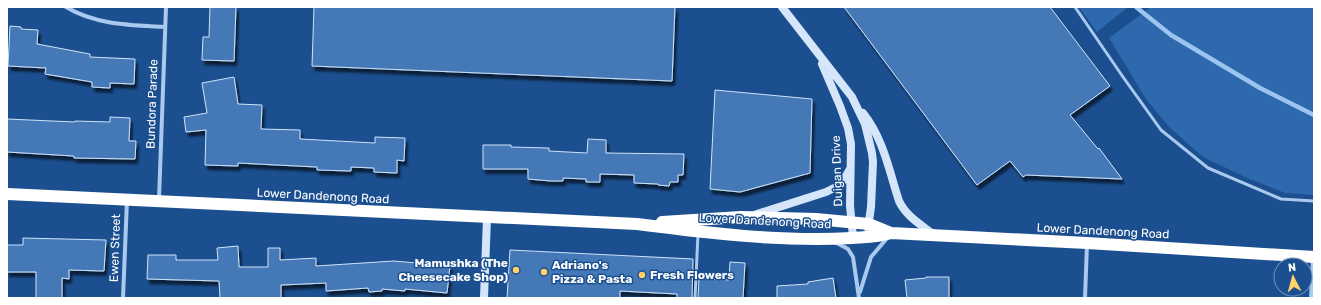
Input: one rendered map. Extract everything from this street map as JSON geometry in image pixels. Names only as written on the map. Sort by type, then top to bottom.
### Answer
[{"type":"highway","name":"Lower Dandenong Road","points":[[7,194],[637,224],[735,236],[821,240],[868,237],[891,233],[1314,257]]},
{"type":"highway","name":"Lower Dandenong Road","points":[[637,224],[747,216],[816,219],[869,224],[891,233]]},
{"type":"main road","name":"Duigan Drive","points":[[782,7],[854,101],[865,124],[872,153],[871,207],[868,237]]},
{"type":"main road","name":"Duigan Drive","points":[[817,52],[848,128],[851,144],[850,206],[853,238]]},
{"type":"main road","points":[[854,101],[869,120],[880,140],[899,200],[903,208],[912,218],[935,236]]},
{"type":"main road","points":[[747,216],[826,192],[838,186],[843,181],[851,166]]},
{"type":"main road","points":[[484,298],[487,218]]},
{"type":"street","points":[[66,7],[85,16],[102,21],[118,24],[165,27]]},
{"type":"street","name":"Bundora Parade","points":[[158,201],[166,7]]},
{"type":"street","name":"Ewen Street","points":[[123,298],[127,200]]},
{"type":"street","points":[[860,296],[871,257],[891,233]]},
{"type":"street","points":[[821,240],[842,245],[848,249],[853,257],[860,296]]},
{"type":"street","points":[[1085,298],[1087,243]]},
{"type":"street","points":[[1311,298],[1314,257]]},
{"type":"lane","points":[[1075,7],[1161,130],[1208,168],[1281,199],[1314,201]]},
{"type":"lane","points":[[695,298],[698,232]]},
{"type":"shaded area","points":[[1079,7],[1128,7],[1097,32]]},
{"type":"shaded area","points":[[1151,7],[1314,7],[1314,195],[1285,193],[1245,177],[1203,157],[1169,127],[1146,99],[1109,38]]},
{"type":"building","points":[[210,7],[236,7],[234,61],[202,60],[203,37],[209,37]]},
{"type":"building","points":[[314,7],[675,7],[672,81],[312,66]]},
{"type":"building","points":[[844,7],[1050,7],[1110,86],[1070,115],[1098,149],[1099,148],[1122,179],[1026,175],[1023,177],[1010,161],[977,185]]},
{"type":"building","points":[[10,26],[21,27],[21,29],[38,30],[37,44],[90,54],[90,57],[135,59],[134,84],[110,83],[110,88],[92,87],[92,82],[45,74],[46,68],[8,66]]},
{"type":"building","points":[[234,77],[238,104],[262,105],[261,129],[300,130],[300,139],[375,143],[375,137],[405,138],[404,161],[397,160],[397,173],[374,172],[374,168],[351,167],[351,171],[317,170],[317,167],[238,163],[238,166],[205,165],[206,130],[186,132],[184,117],[207,113],[202,83]]},
{"type":"building","points":[[715,90],[812,99],[810,173],[740,192],[710,189]]},
{"type":"building","points":[[110,117],[130,118],[129,141],[136,141],[135,159],[74,158],[74,156],[7,152],[7,119],[110,122]]},
{"type":"building","points":[[588,139],[606,140],[606,153],[684,154],[683,175],[678,175],[678,182],[670,182],[669,186],[634,183],[634,175],[600,174],[600,182],[586,182],[586,179],[563,178],[563,181],[551,181],[528,179],[528,169],[483,169],[483,145],[511,145],[511,147],[549,148],[549,151],[587,153]]},
{"type":"building","points":[[23,238],[106,240],[104,271],[69,270],[69,279],[62,278],[62,298],[36,298],[36,272],[7,272],[7,245],[23,245]]},
{"type":"building","points":[[238,246],[239,267],[268,267],[268,248],[280,248],[280,260],[316,258],[316,266],[394,261],[450,266],[447,293],[405,289],[405,291],[382,289],[382,291],[369,292],[368,288],[326,291],[326,283],[281,285],[281,298],[220,298],[219,281],[147,279],[148,255],[176,255],[176,260],[218,260],[217,248]]},
{"type":"building","points":[[510,250],[693,259],[692,298],[677,298],[677,294],[620,291],[620,298],[507,298]]},
{"type":"building","points":[[730,262],[745,263],[743,298],[698,298],[699,278],[729,280]]},
{"type":"building","points":[[926,277],[949,277],[949,298],[907,298],[905,280]]},
{"type":"building","points":[[833,278],[836,298],[777,298],[777,286],[808,284],[808,282]]},
{"type":"waterway","points":[[1136,7],[1171,35],[1260,88],[1314,115]]},
{"type":"place","name":"Mamushka (The Cheesecake Shop)","points":[[516,270]]},
{"type":"place","name":"Adriano's Pizza & Pasta","points":[[544,272]]},
{"type":"place","name":"Fresh Flowers","points":[[642,275]]}]
